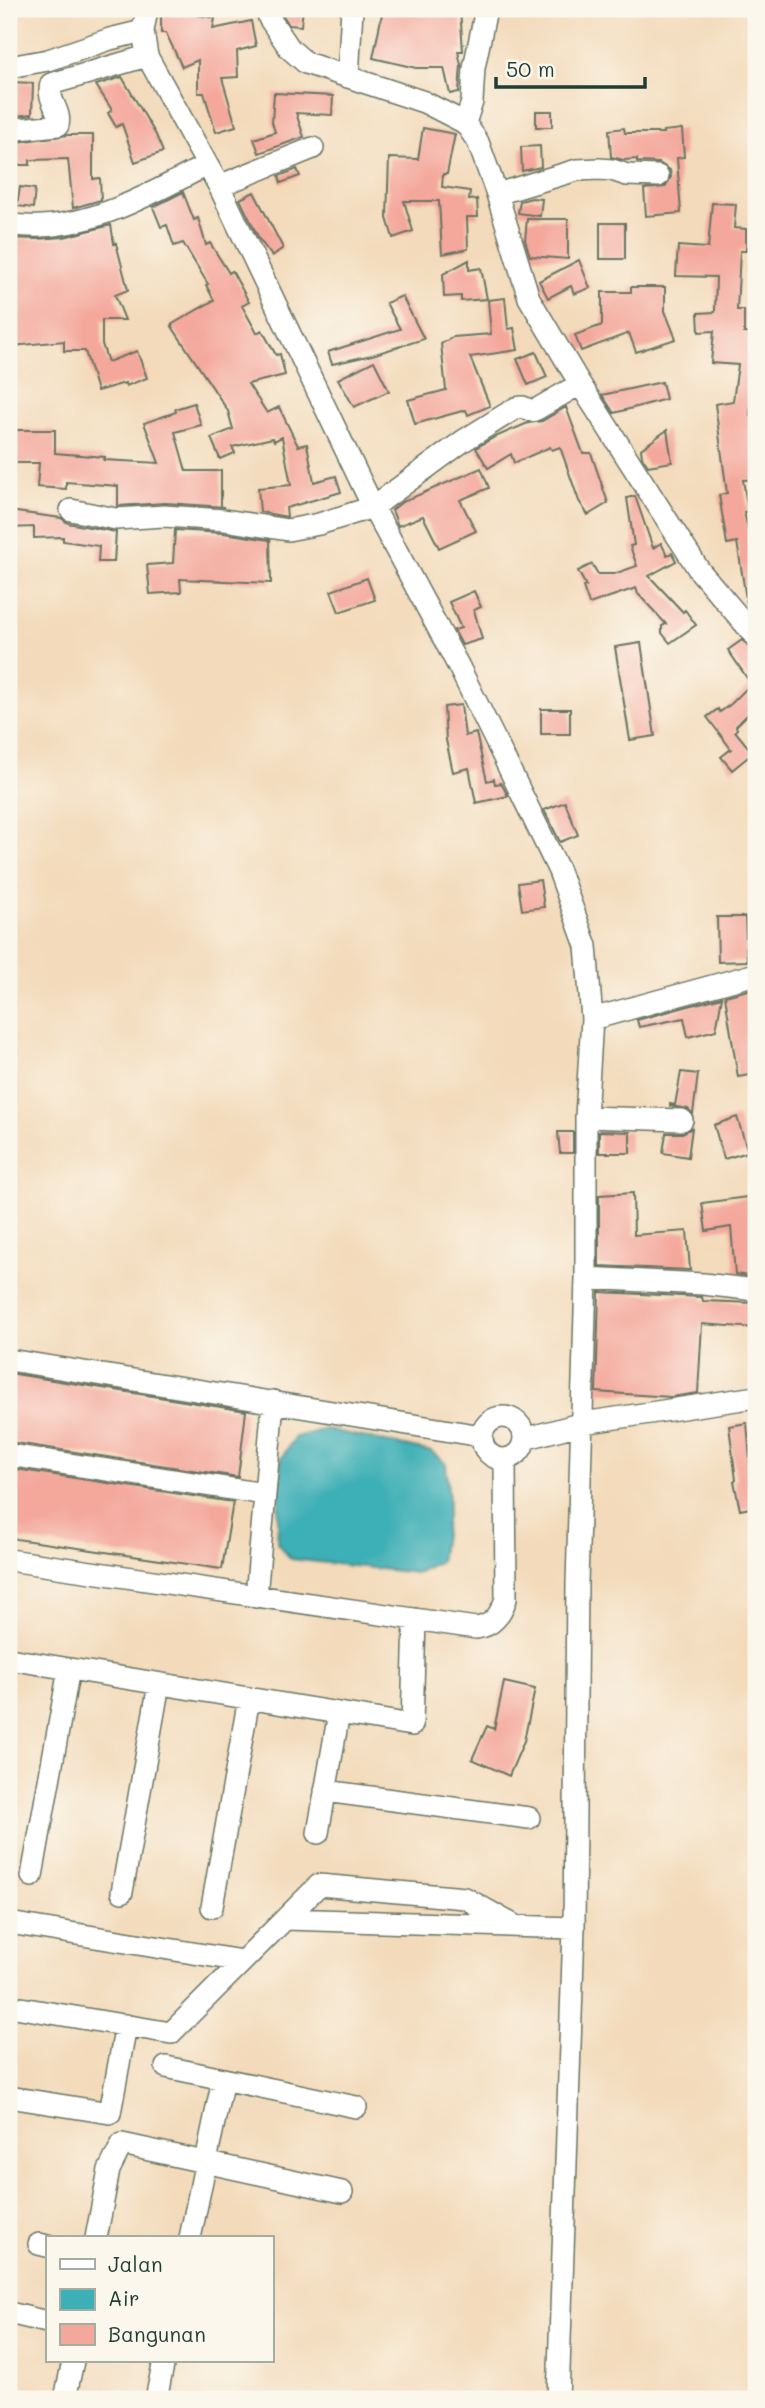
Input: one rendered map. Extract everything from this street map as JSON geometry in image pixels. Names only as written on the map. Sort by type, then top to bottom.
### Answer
[{"type":"street","points":[[147,9],[143,31],[147,56],[219,186],[373,507],[459,667],[559,871],[586,946],[592,1019],[586,1117],[586,1278],[577,1583],[574,1928],[558,2399]]},
{"type":"street","points":[[266,9],[269,19],[290,49],[306,63],[424,102],[465,123],[478,142],[498,194],[529,298],[580,384],[699,570],[756,637]]},
{"type":"street","points":[[348,77],[352,9]]},
{"type":"street","points":[[465,123],[472,102],[474,68],[486,9]]},
{"type":"street","points":[[9,67],[48,60],[143,31]]},
{"type":"street","points":[[9,130],[58,125],[60,119],[49,92],[51,84],[147,56]]},
{"type":"street","points":[[219,186],[313,148]]},
{"type":"street","points":[[9,225],[40,227],[64,224],[128,205],[207,165]]},
{"type":"street","points":[[498,194],[577,170],[599,169],[658,176]]},
{"type":"street","points":[[71,510],[116,519],[164,516],[212,519],[288,530],[319,524],[373,507],[463,441],[516,408],[537,410],[580,384]]},
{"type":"street","points":[[592,1019],[756,974]]},
{"type":"street","points":[[586,1117],[682,1120]]},
{"type":"street","points":[[586,1278],[703,1284],[756,1290]]},
{"type":"street","points":[[9,1360],[482,1436]]},
{"type":"street","points":[[524,1439],[583,1423],[756,1397]]},
{"type":"street","points":[[256,1597],[273,1401]]},
{"type":"street","points":[[501,1417],[509,1417],[520,1426],[524,1439],[518,1452],[505,1459],[486,1450],[482,1436],[488,1423],[501,1417]]},
{"type":"street","points":[[9,1455],[265,1494]]},
{"type":"street","points":[[9,1560],[475,1628],[487,1627],[501,1613],[506,1599],[505,1459]]},
{"type":"street","points":[[9,1659],[412,1725],[415,1619]]},
{"type":"street","points":[[32,1876],[69,1669]]},
{"type":"street","points":[[122,1892],[159,1684]]},
{"type":"street","points":[[212,1908],[249,1698]]},
{"type":"street","points":[[318,1833],[339,1713]]},
{"type":"street","points":[[325,1791],[529,1818]]},
{"type":"street","points":[[9,2006],[171,2033],[319,1885],[465,1898],[515,1926]]},
{"type":"street","points":[[285,1919],[574,1928]]},
{"type":"street","points":[[9,1923],[242,1961]]},
{"type":"street","points":[[9,2097],[110,2113],[125,2025]]},
{"type":"street","points":[[166,2067],[356,2107]]},
{"type":"street","points":[[190,2236],[223,2079]]},
{"type":"street","points":[[96,2236],[109,2170],[122,2144],[342,2192]]},
{"type":"street","points":[[9,2313],[46,2322]]},
{"type":"street","points":[[65,2399],[73,2362]]},
{"type":"street","points":[[156,2399],[164,2362]]},
{"type":"water","points":[[326,1429],[432,1452],[446,1464],[449,1502],[440,1561],[416,1573],[291,1559],[277,1543],[281,1459],[295,1437]]},
{"type":"building","points":[[161,9],[215,18],[213,29],[251,21],[256,46],[237,51],[238,77],[222,78],[236,126],[216,132],[204,93],[198,93],[198,60],[182,67],[166,33],[161,33]]},
{"type":"building","points":[[283,9],[303,9],[301,26],[289,25],[282,14]]},
{"type":"building","points":[[383,9],[460,9],[463,51],[458,51],[461,65],[459,92],[450,94],[444,68],[416,68],[373,58]]},
{"type":"building","points":[[122,77],[163,152],[135,162],[122,124],[116,127],[108,113],[112,110],[96,85]]},
{"type":"building","points":[[11,82],[33,83],[32,114],[16,116],[16,112],[9,112]]},
{"type":"building","points":[[274,93],[333,96],[332,115],[296,113],[304,137],[259,153],[254,139],[275,132],[272,122]]},
{"type":"building","points":[[536,111],[552,111],[552,127],[536,127]]},
{"type":"building","points":[[423,128],[455,134],[447,174],[443,174],[442,187],[470,191],[469,200],[477,199],[478,217],[467,217],[468,249],[442,254],[439,201],[404,201],[413,231],[393,238],[387,218],[389,158],[418,159]]},
{"type":"building","points":[[624,128],[625,133],[664,133],[663,131],[682,129],[684,157],[677,158],[681,213],[646,216],[644,189],[665,187],[671,177],[670,170],[659,163],[611,157],[609,130]]},
{"type":"building","points":[[68,135],[93,135],[93,179],[100,178],[101,200],[73,208],[68,159],[30,160],[30,165],[18,165],[17,142]]},
{"type":"building","points":[[540,146],[541,167],[522,171],[521,147]]},
{"type":"building","points":[[297,169],[300,176],[281,183],[279,176]]},
{"type":"building","points":[[20,187],[35,189],[33,208],[17,206]]},
{"type":"building","points":[[183,192],[194,220],[198,218],[206,245],[210,243],[229,273],[232,271],[249,302],[242,306],[257,333],[262,330],[276,355],[280,354],[285,375],[248,384],[267,413],[279,407],[298,446],[307,444],[314,482],[336,476],[341,492],[286,508],[287,517],[260,512],[258,488],[291,485],[282,437],[274,441],[273,438],[232,447],[235,453],[220,459],[211,438],[233,429],[228,411],[171,325],[214,300],[206,285],[208,284],[183,243],[174,246],[167,225],[161,227],[153,207]]},
{"type":"building","points":[[254,192],[283,248],[272,256],[259,239],[240,199]]},
{"type":"building","points":[[542,199],[540,216],[518,213],[520,201]]},
{"type":"building","points":[[712,203],[736,204],[734,228],[746,229],[746,251],[740,251],[737,310],[744,310],[744,333],[756,334],[756,366],[750,416],[756,416],[756,479],[743,480],[748,511],[744,512],[756,553],[756,604],[747,605],[737,542],[727,544],[719,495],[727,493],[715,404],[733,401],[738,365],[711,363],[714,331],[699,332],[698,313],[715,312],[716,277],[676,276],[678,246],[708,248]]},
{"type":"building","points":[[527,219],[568,219],[568,259],[530,256],[525,240]]},
{"type":"building","points":[[600,223],[625,223],[625,259],[600,259]]},
{"type":"building","points":[[111,225],[128,290],[115,295],[125,320],[102,320],[102,344],[108,362],[137,351],[147,378],[126,386],[125,383],[97,391],[85,351],[64,351],[64,341],[12,346],[9,315],[9,238],[64,237]]},
{"type":"building","points":[[469,260],[469,270],[481,268],[487,299],[461,301],[461,296],[444,297],[443,274]]},
{"type":"building","points":[[579,260],[590,288],[574,294],[571,286],[548,298],[539,281]]},
{"type":"building","points":[[631,287],[665,287],[665,311],[676,339],[636,352],[629,333],[581,351],[575,335],[602,325],[602,292],[631,292]]},
{"type":"building","points":[[402,296],[424,339],[332,364],[328,352],[400,329],[386,303]]},
{"type":"building","points":[[505,298],[508,329],[514,328],[518,350],[470,357],[490,406],[468,415],[466,410],[415,424],[408,400],[446,390],[441,344],[453,337],[491,334],[488,300]]},
{"type":"building","points":[[536,352],[547,377],[528,385],[517,359]]},
{"type":"building","points":[[374,361],[389,391],[354,407],[338,379]]},
{"type":"building","points":[[662,382],[666,399],[614,413],[602,395]]},
{"type":"building","points":[[194,403],[201,425],[175,432],[186,471],[221,471],[221,507],[165,503],[118,506],[118,486],[66,482],[66,489],[37,487],[39,463],[9,463],[9,430],[55,430],[55,453],[105,457],[104,460],[159,463],[144,423]]},
{"type":"building","points":[[566,407],[583,453],[591,453],[608,503],[588,515],[579,501],[560,447],[552,450],[550,447],[514,463],[511,454],[488,468],[476,448],[528,423],[542,421]]},
{"type":"building","points":[[667,430],[672,462],[648,466],[642,457],[641,449]]},
{"type":"building","points":[[481,468],[489,488],[460,500],[476,531],[439,548],[423,516],[398,526],[392,510],[402,502]]},
{"type":"building","points":[[635,496],[653,548],[661,543],[667,555],[672,553],[676,561],[649,576],[683,612],[685,610],[696,625],[670,643],[662,633],[662,626],[666,624],[638,594],[636,588],[589,604],[583,587],[586,586],[578,571],[592,564],[598,574],[614,574],[637,566],[630,546],[634,545],[627,498]]},
{"type":"building","points":[[9,511],[61,518],[68,523],[116,532],[114,562],[98,562],[99,546],[63,541],[63,537],[34,538],[34,527],[9,528]]},
{"type":"building","points":[[175,530],[270,540],[271,583],[180,579],[181,592],[150,594],[147,565],[173,563]]},
{"type":"building","points":[[367,578],[375,600],[339,612],[331,591]]},
{"type":"building","points":[[474,591],[481,607],[474,610],[482,639],[462,645],[454,630],[461,628],[449,602]]},
{"type":"building","points":[[742,640],[756,652],[756,706],[736,726],[735,731],[753,753],[732,770],[721,757],[731,749],[707,717],[731,704],[751,684],[728,650]]},
{"type":"building","points":[[641,643],[655,736],[630,740],[615,647]]},
{"type":"building","points":[[461,705],[465,736],[476,733],[487,781],[494,779],[495,784],[501,783],[508,796],[476,803],[469,768],[453,772],[446,740],[444,707]]},
{"type":"building","points":[[541,709],[570,709],[570,734],[541,734]]},
{"type":"building","points":[[565,802],[578,835],[560,842],[544,810]]},
{"type":"building","points":[[540,880],[544,907],[522,910],[518,883]]},
{"type":"building","points":[[717,917],[745,917],[747,961],[718,962]]},
{"type":"building","points":[[751,990],[751,1043],[755,1042],[756,1074],[738,1077],[725,996]]},
{"type":"building","points":[[722,997],[716,1030],[688,1037],[684,1018],[639,1027],[637,1020]]},
{"type":"building","points":[[681,1072],[698,1074],[693,1114],[688,1109],[670,1106],[675,1105]]},
{"type":"building","points":[[737,1117],[748,1152],[724,1159],[714,1125]]},
{"type":"building","points":[[692,1128],[688,1157],[663,1153],[666,1133],[682,1133]]},
{"type":"building","points":[[601,1131],[630,1132],[630,1153],[599,1153]]},
{"type":"building","points":[[558,1132],[573,1132],[573,1153],[560,1153]]},
{"type":"building","points":[[633,1193],[634,1235],[687,1231],[690,1270],[599,1266],[599,1195]]},
{"type":"building","points":[[755,1196],[756,1277],[735,1274],[731,1227],[706,1231],[702,1203]]},
{"type":"building","points":[[599,1292],[702,1297],[703,1301],[756,1303],[756,1328],[702,1324],[698,1393],[671,1397],[596,1392]]},
{"type":"building","points":[[9,1373],[246,1411],[238,1477],[9,1442]]},
{"type":"building","points":[[747,1423],[756,1507],[740,1510],[734,1481],[729,1426]]},
{"type":"building","points":[[9,1468],[233,1502],[222,1569],[9,1538]]},
{"type":"building","points":[[504,1682],[535,1689],[524,1741],[509,1776],[472,1759],[487,1726],[494,1729]]}]
